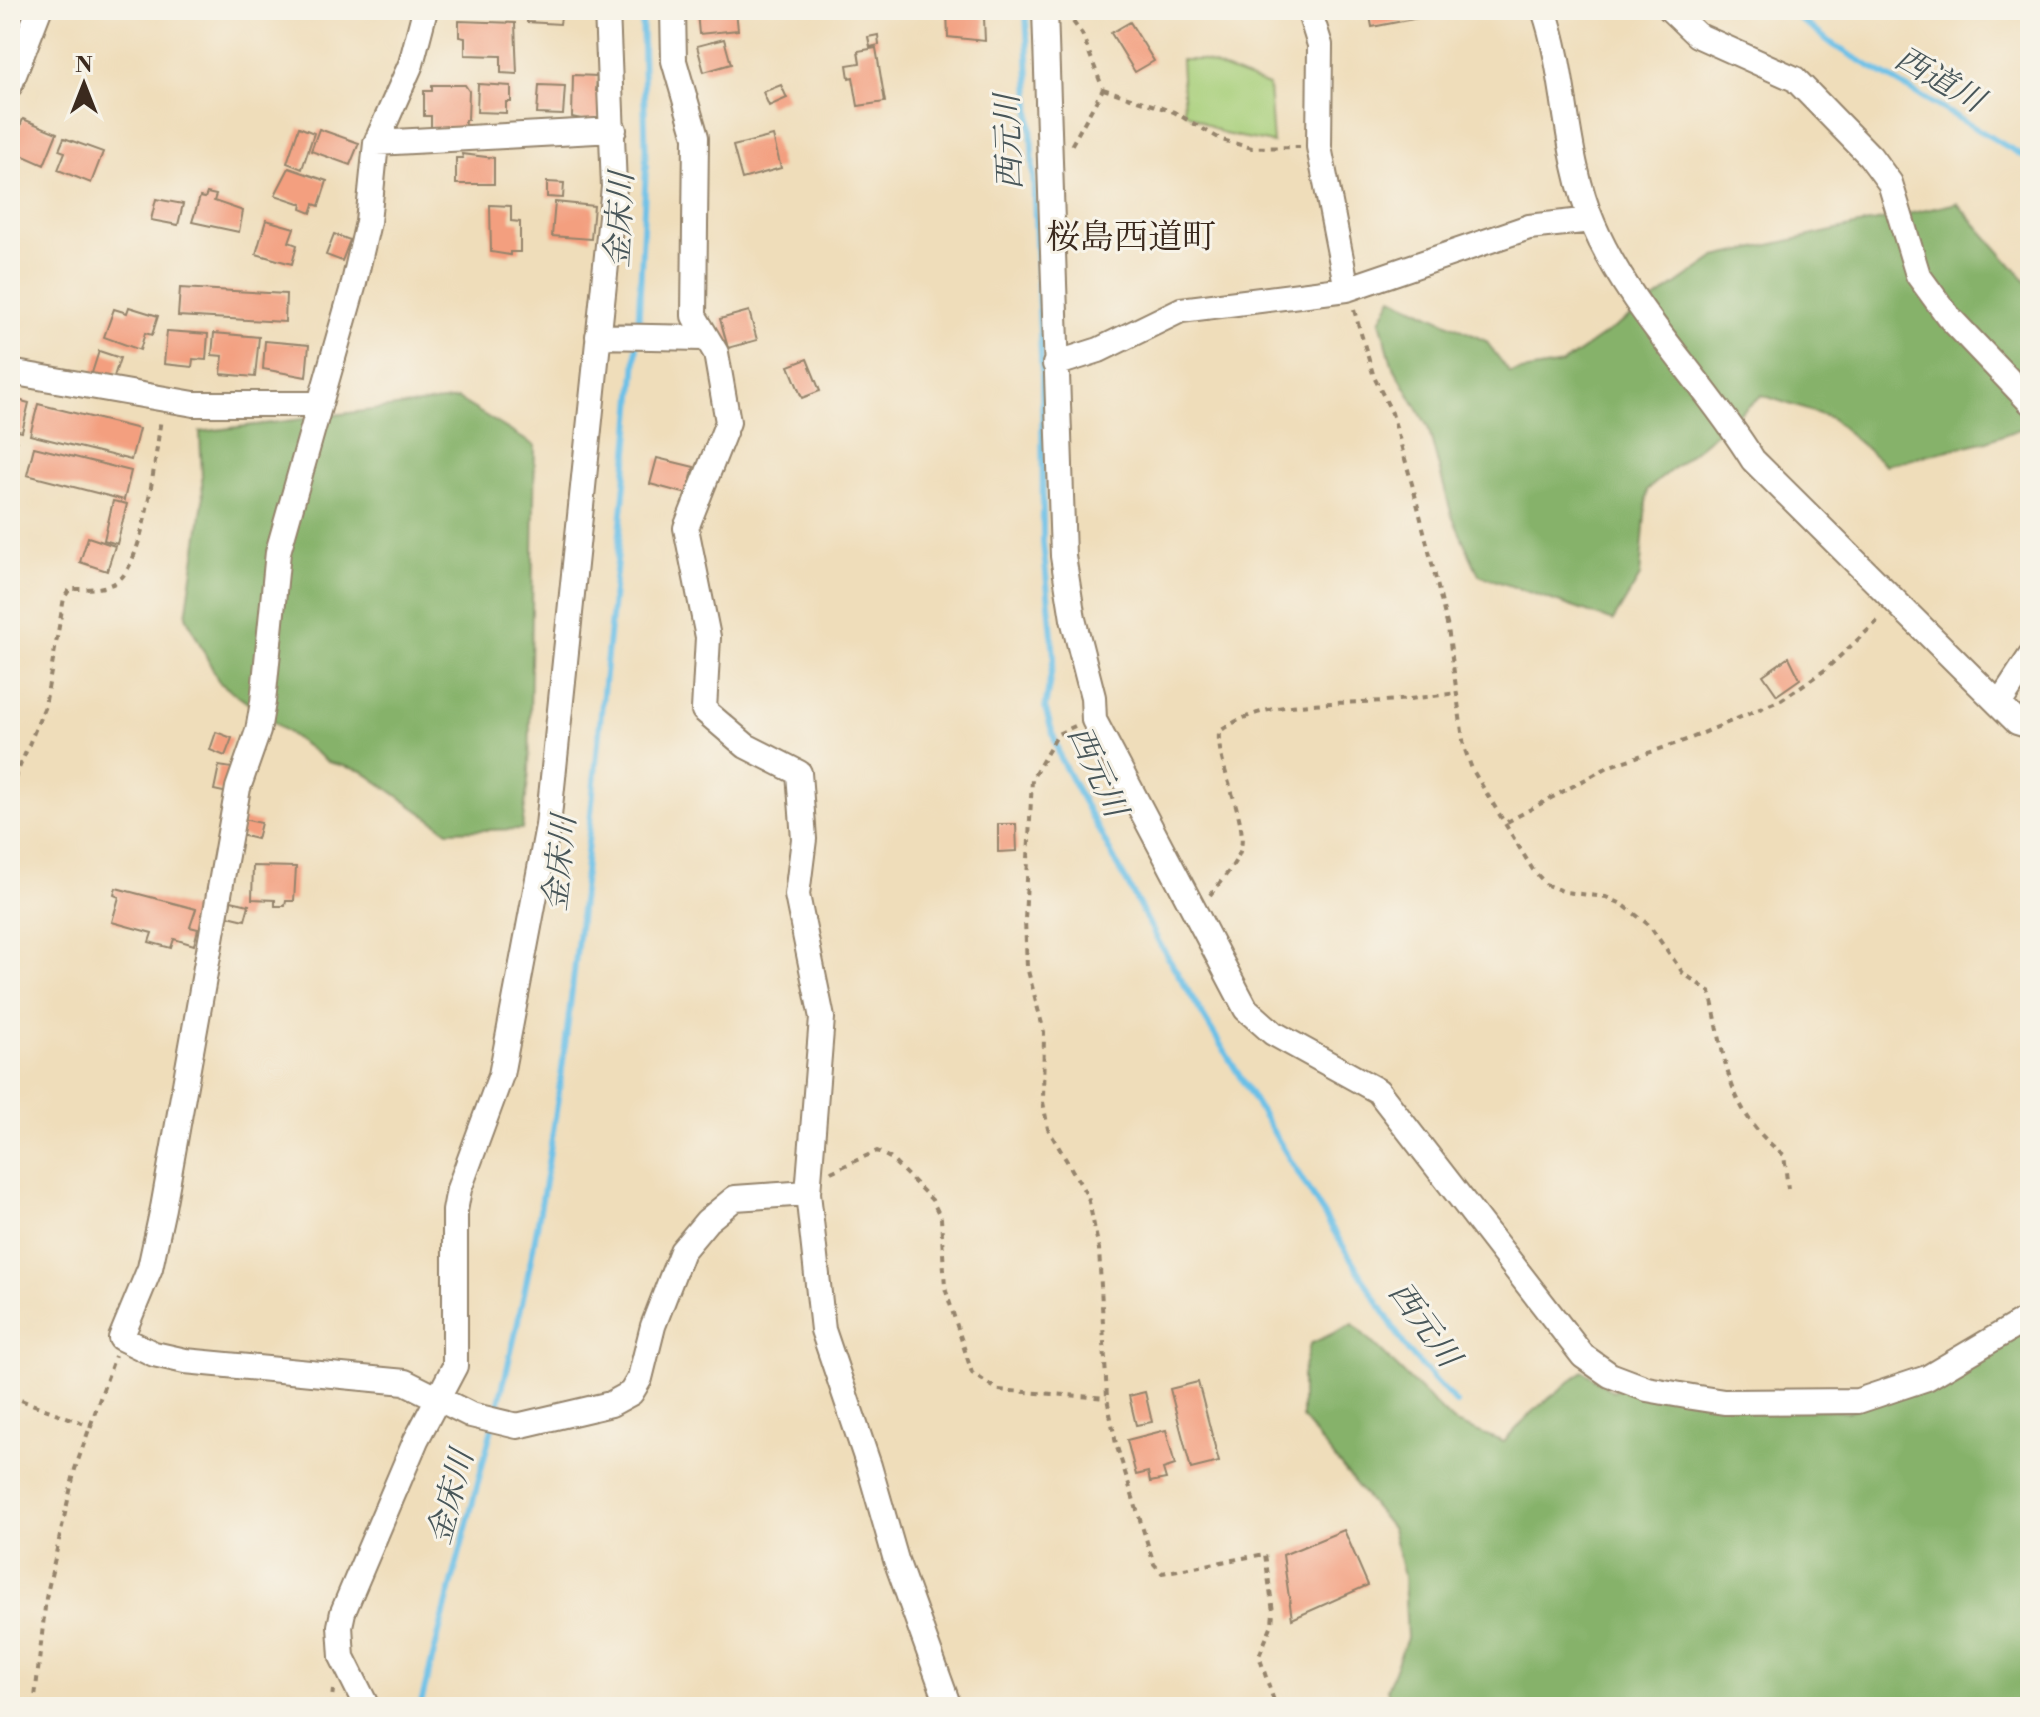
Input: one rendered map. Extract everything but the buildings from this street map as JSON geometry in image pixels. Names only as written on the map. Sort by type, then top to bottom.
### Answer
[{"type":"street","points":[[10,85],[39,10]]},
{"type":"street","points":[[425,10],[411,64],[376,143],[368,222],[278,552],[258,731],[238,788],[163,1208],[150,1268],[121,1338],[154,1354],[185,1361],[405,1382],[471,1415],[517,1426],[611,1404],[631,1393],[640,1378],[653,1326],[682,1251],[707,1221],[735,1198],[808,1188]]},
{"type":"street","points":[[367,1707],[342,1657],[343,1612],[416,1440],[451,1377],[456,1352],[455,1211],[459,1189],[501,1075],[548,826],[606,336],[614,187],[607,10]]},
{"type":"street","points":[[673,10],[674,61],[696,137],[691,298],[694,316],[719,363],[728,422],[686,528],[708,637],[704,710],[746,746],[799,773],[804,839],[797,895],[822,1018],[808,1188],[823,1330],[869,1466],[896,1560],[949,1707]]},
{"type":"street","points":[[1045,10],[1063,556],[1073,619],[1093,697],[1094,720],[1246,1009],[1273,1033],[1378,1091],[1583,1356],[1610,1375],[1647,1389],[1724,1402],[1858,1401],[1927,1378],[2030,1317]]},
{"type":"street","points":[[1309,10],[1320,45],[1319,147],[1347,289]]},
{"type":"street","points":[[1544,10],[1566,125],[1591,220],[1618,277],[1723,411],[1753,460],[2017,722],[2030,726]]},
{"type":"street","points":[[1671,10],[1697,35],[1795,79],[1870,156],[1890,183],[1918,275],[1948,316],[2030,402]]},
{"type":"street","points":[[376,143],[614,130]]},
{"type":"street","points":[[1055,364],[1099,350],[1181,310],[1347,289],[1529,227],[1591,220]]},
{"type":"street","points":[[606,336],[704,338]]},
{"type":"street","points":[[10,372],[164,400],[224,404],[319,404]]},
{"type":"street","points":[[1999,704],[2030,657]]},
{"type":"path","points":[[1065,10],[1082,34],[1103,89]]},
{"type":"path","points":[[1050,182],[1103,89]]},
{"type":"path","points":[[1103,89],[1174,112],[1222,140],[1252,148],[1319,147]]},
{"type":"path","points":[[1347,289],[1374,377],[1392,413],[1414,491],[1448,628],[1464,747],[1472,769],[1507,822],[1533,870],[1547,885],[1565,892],[1606,897],[1622,904],[1649,925],[1683,973],[1710,992],[1733,1094],[1768,1143],[1784,1155],[1788,1189]]},
{"type":"path","points":[[10,790],[45,706],[64,598],[70,589],[96,588],[118,581],[129,568],[148,505],[164,400]]},
{"type":"path","points":[[1507,822],[1610,766],[1689,739],[1781,700],[1825,670],[1897,603]]},
{"type":"path","points":[[1195,915],[1239,854],[1243,838],[1218,748],[1219,732],[1233,721],[1287,706],[1387,701],[1458,693]]},
{"type":"path","points":[[1073,727],[1058,734],[1032,779],[1025,920],[1027,967],[1044,1032],[1043,1102],[1048,1129],[1088,1197],[1099,1249],[1107,1398],[1116,1444],[1154,1564],[1162,1573],[1265,1554],[1273,1612],[1259,1656],[1276,1707]]},
{"type":"path","points":[[808,1188],[877,1151],[890,1158],[932,1200],[941,1218],[945,1288],[972,1373],[998,1390],[1107,1398]]},
{"type":"path","points":[[34,1707],[46,1598],[75,1469],[93,1427],[121,1338]]},
{"type":"path","points":[[10,1396],[93,1427]]},
{"type":"green space","points":[[1181,60],[1201,60],[1269,86],[1273,143],[1224,134],[1184,111]]},
{"type":"green space","points":[[1957,203],[2030,286],[2030,425],[1987,441],[1885,465],[1831,418],[1762,395],[1647,490],[1640,576],[1613,621],[1479,575],[1452,516],[1428,427],[1392,364],[1380,321],[1392,297],[1486,341],[1510,373],[1562,364],[1716,257]]},
{"type":"green space","points":[[458,399],[535,446],[529,773],[522,829],[448,831],[362,771],[328,762],[219,682],[186,616],[203,501],[200,432]]},
{"type":"green space","points":[[1353,1324],[1453,1422],[1504,1442],[1532,1412],[1583,1371],[1612,1391],[1629,1387],[1848,1412],[2030,1327],[2030,1707],[1391,1707],[1387,1689],[1407,1638],[1404,1577],[1392,1529],[1302,1418],[1302,1375],[1310,1344]]},
{"type":"waterway","name":"金床川","points":[[638,332],[646,167],[642,10]]},
{"type":"waterway","name":"西元川","points":[[1026,10],[1042,378],[1043,542],[1054,656],[1045,708],[1061,760],[1161,946],[1303,1181],[1408,1351],[1456,1403]]},
{"type":"waterway","name":"西道川","points":[[1788,10],[1835,46],[2030,160]]},
{"type":"waterway","name":"金床川","points":[[495,1417],[532,1253],[560,1087],[589,837],[637,343]]},
{"type":"waterway","name":"金床川","points":[[420,1707],[492,1428]]},
{"type":"district","name":"桜島西道町","points":[[1131,236]]}]
